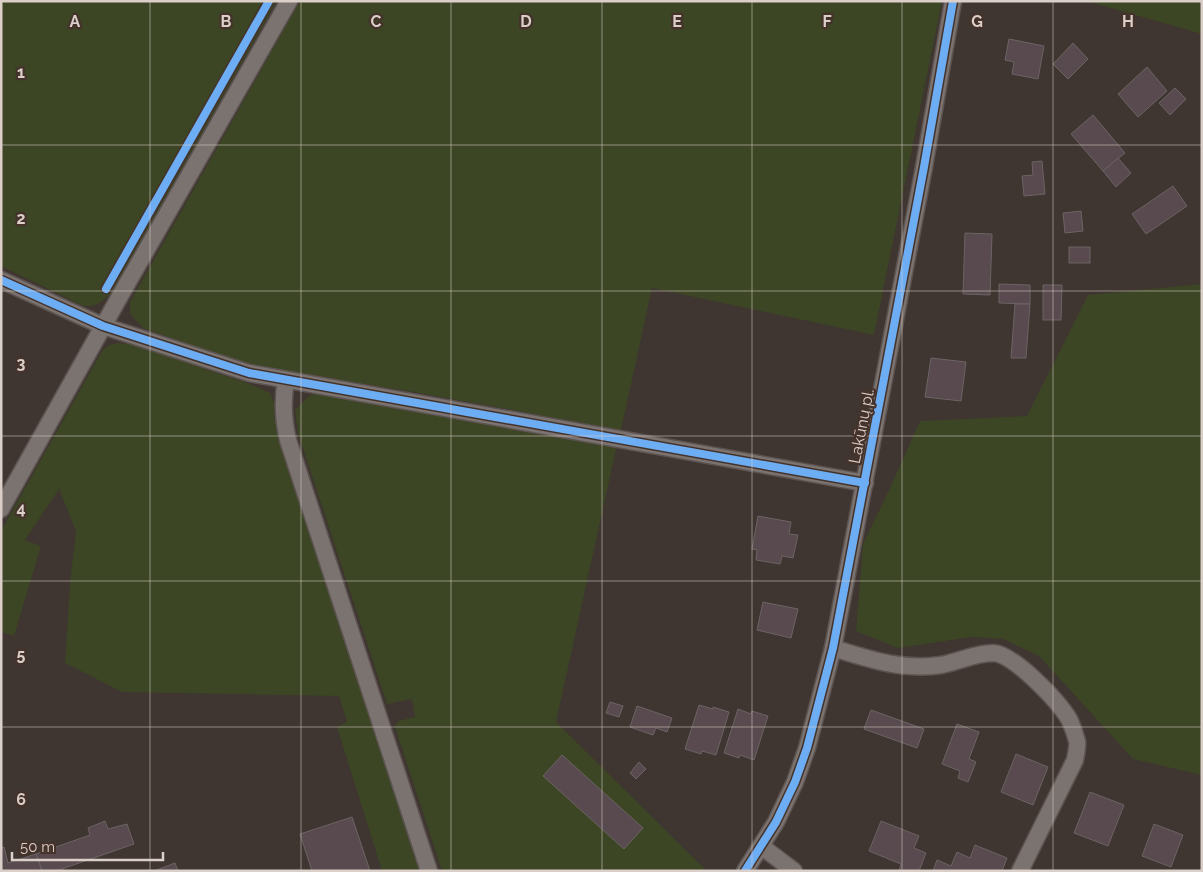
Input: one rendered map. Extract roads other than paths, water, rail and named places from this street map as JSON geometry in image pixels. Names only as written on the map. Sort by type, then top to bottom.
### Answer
[{"type":"street","points":[[1,509],[103,326],[289,1]]},
{"type":"street","name":"Lakūnų pl.","points":[[745,871],[776,822],[795,782],[807,748],[833,648],[924,167],[953,1]]},
{"type":"street","points":[[1,280],[103,326],[206,361],[249,373],[865,482]]},
{"type":"street","points":[[286,380],[283,412],[288,440],[429,871]]},
{"type":"street","points":[[833,648],[879,663],[910,666],[941,665],[993,653],[1007,657],[1022,668],[1046,691],[1069,719],[1078,742],[1075,760],[1020,871]]},
{"type":"street","points":[[761,846],[794,871]]}]
